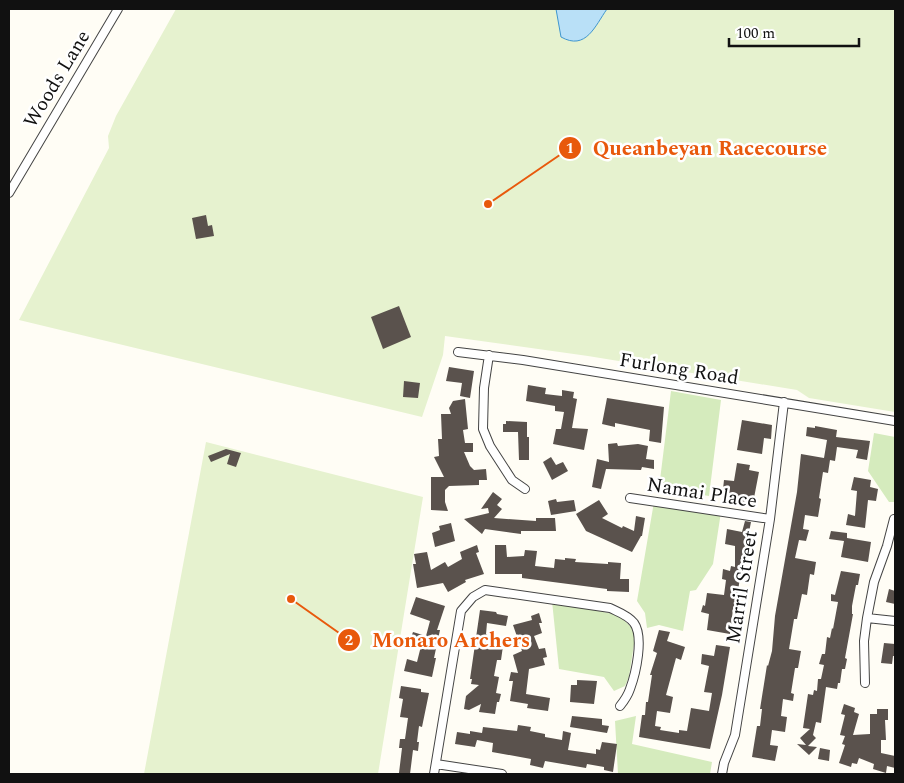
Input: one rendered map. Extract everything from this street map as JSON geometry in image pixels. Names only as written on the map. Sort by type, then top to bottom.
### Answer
[{"type":"street","name":"Woods Lane","points":[[9,193],[118,9]]},
{"type":"street","name":"Furlong Road","points":[[458,352],[489,355],[895,421]]},
{"type":"street","points":[[489,355],[484,388],[483,429],[490,446],[512,480],[525,489]]},
{"type":"street","name":"Marril Street","points":[[722,774],[724,763],[735,735],[770,519],[784,402]]},
{"type":"street","name":"Namai Place","points":[[630,498],[770,519]]},
{"type":"street","points":[[865,683],[864,641],[867,618],[874,582],[894,519]]},
{"type":"street","points":[[434,774],[462,611],[472,597],[485,590],[610,608],[628,616],[639,636],[636,664],[630,690],[620,706]]},
{"type":"street","points":[[867,618],[895,621]]},
{"type":"street","points":[[436,764],[502,774]]},
{"type":"green space","points":[[176,9],[895,9],[895,412],[809,398],[797,390],[588,356],[445,336],[443,355],[422,417],[19,320],[109,148],[108,136],[116,116]]},
{"type":"green space","points":[[671,391],[721,400],[709,496],[659,488]]},
{"type":"green space","points":[[874,433],[895,437],[895,502],[889,502],[868,471]]},
{"type":"green space","points":[[206,442],[423,497],[378,774],[144,774]]},
{"type":"green space","points":[[654,502],[721,512],[713,564],[696,590],[690,591],[683,631],[659,625],[647,628],[645,613],[637,601]]},
{"type":"green space","points":[[552,601],[613,614],[621,617],[631,627],[635,637],[629,677],[625,686],[614,691],[604,677],[559,669]]},
{"type":"green space","points":[[636,716],[632,744],[712,762],[710,774],[618,774],[615,721]]},
{"type":"water","points":[[556,9],[607,9],[589,35],[577,41],[570,41],[561,37]]},
{"type":"building","points":[[206,215],[208,226],[212,225],[214,236],[196,239],[192,218]]},
{"type":"building","points":[[399,306],[411,337],[383,349],[371,317]]},
{"type":"building","points":[[449,367],[474,371],[470,398],[460,396],[462,383],[446,381]]},
{"type":"building","points":[[404,381],[420,383],[418,398],[403,397]]},
{"type":"building","points":[[528,385],[546,388],[545,394],[562,396],[562,390],[574,392],[573,398],[577,399],[572,428],[588,429],[584,450],[553,444],[556,429],[561,429],[564,412],[555,411],[555,406],[526,401]]},
{"type":"building","points":[[607,398],[664,407],[661,443],[649,441],[650,430],[615,423],[615,427],[602,424]]},
{"type":"building","points":[[465,399],[468,429],[463,430],[465,443],[473,443],[473,452],[464,452],[470,466],[474,470],[486,469],[487,480],[479,480],[479,485],[449,486],[445,490],[445,502],[448,511],[431,510],[431,477],[444,477],[434,457],[439,456],[438,439],[442,439],[441,414],[451,414],[449,408],[453,401]]},
{"type":"building","points":[[742,420],[772,425],[771,439],[764,438],[762,454],[737,450]]},
{"type":"building","points":[[506,421],[527,422],[529,460],[519,460],[518,432],[503,432],[503,424],[506,424]]},
{"type":"building","points":[[815,426],[837,430],[836,437],[870,441],[867,460],[856,458],[858,450],[837,447],[835,461],[830,460],[828,473],[823,472],[818,517],[805,515],[803,529],[809,530],[806,541],[799,540],[795,558],[816,562],[814,575],[810,574],[807,595],[802,594],[797,619],[794,619],[789,649],[801,651],[798,668],[795,668],[791,693],[794,694],[793,701],[783,699],[781,716],[787,717],[785,732],[772,730],[770,745],[778,746],[775,761],[752,757],[757,726],[760,726],[762,709],[760,709],[767,665],[772,651],[775,616],[797,492],[801,454],[824,458],[827,440],[806,436],[807,427],[815,428]]},
{"type":"building","points":[[617,443],[618,446],[638,444],[648,446],[646,459],[654,460],[654,469],[642,467],[641,470],[606,469],[601,489],[592,487],[597,459],[609,462],[608,444]]},
{"type":"building","points":[[226,449],[241,453],[236,467],[227,464],[230,454],[211,462],[208,456]]},
{"type":"building","points":[[551,457],[556,465],[563,462],[568,471],[552,480],[543,462]]},
{"type":"building","points":[[737,463],[750,465],[749,470],[759,472],[753,503],[722,498],[724,480],[734,481]]},
{"type":"building","points":[[854,477],[871,480],[870,487],[878,489],[876,501],[868,500],[865,528],[846,525],[848,514],[855,516],[857,491],[851,490]]},
{"type":"building","points":[[493,492],[502,499],[497,505],[502,509],[494,518],[536,521],[536,518],[555,518],[556,531],[521,531],[521,534],[485,529],[482,534],[464,519],[489,513],[488,508],[481,509]]},
{"type":"building","points":[[556,499],[557,502],[574,500],[576,511],[551,515],[548,501]]},
{"type":"building","points":[[599,500],[608,514],[602,518],[622,528],[623,526],[634,531],[636,516],[645,518],[642,536],[632,552],[586,531],[576,514]]},
{"type":"building","points":[[745,521],[751,522],[736,609],[733,609],[730,634],[707,630],[709,614],[701,612],[703,605],[705,606],[707,593],[724,595],[726,580],[722,579],[723,569],[730,571],[731,566],[735,567],[735,546],[725,544],[727,529],[742,532]]},
{"type":"building","points":[[451,523],[455,541],[435,547],[432,533],[440,530],[439,526]]},
{"type":"building","points":[[831,531],[847,533],[847,538],[871,542],[868,562],[841,557],[844,541],[829,539]]},
{"type":"building","points":[[477,545],[479,552],[476,553],[484,574],[465,580],[466,582],[448,592],[443,583],[417,588],[413,564],[416,564],[414,554],[427,552],[431,570],[445,562],[448,567],[462,559],[460,552]]},
{"type":"building","points":[[495,545],[506,545],[507,557],[524,556],[525,550],[537,551],[535,566],[554,568],[555,559],[565,560],[565,558],[576,559],[575,562],[621,563],[620,579],[629,579],[629,592],[607,591],[607,589],[522,578],[522,574],[495,574]]},
{"type":"building","points":[[841,571],[860,574],[852,606],[853,614],[845,658],[847,659],[845,669],[842,669],[837,689],[826,687],[821,723],[816,722],[813,735],[816,738],[808,746],[817,747],[809,755],[797,744],[806,745],[800,738],[810,729],[803,728],[808,694],[813,695],[814,690],[817,691],[818,679],[821,679],[824,665],[819,664],[822,654],[825,654],[827,637],[830,638],[833,629],[838,602],[831,601],[831,594],[835,595]]},
{"type":"building","points":[[889,589],[895,591],[895,604],[886,602]]},
{"type":"building","points":[[416,597],[445,606],[437,630],[440,630],[432,677],[404,671],[407,659],[417,662],[421,646],[409,643],[413,632],[426,636],[430,621],[410,614]]},
{"type":"building","points":[[480,610],[508,616],[506,626],[487,623],[486,634],[489,638],[488,644],[503,646],[501,660],[497,660],[494,676],[499,677],[496,693],[501,694],[499,702],[497,702],[495,714],[479,712],[481,704],[469,710],[464,709],[466,696],[479,685],[471,684],[472,679],[470,679]]},
{"type":"building","points":[[539,613],[542,633],[534,636],[539,649],[545,648],[547,657],[543,658],[545,665],[529,669],[526,694],[550,698],[548,711],[527,708],[528,704],[510,701],[513,681],[509,681],[511,672],[518,673],[513,655],[522,651],[513,625],[532,620],[531,616]]},
{"type":"building","points":[[659,630],[670,632],[667,641],[685,647],[681,660],[676,658],[666,695],[673,697],[670,713],[657,711],[655,726],[661,727],[660,730],[679,733],[679,730],[687,731],[691,708],[709,711],[712,693],[704,692],[709,666],[701,664],[702,654],[714,656],[716,645],[730,647],[710,749],[639,737],[642,715],[645,715],[646,702],[648,702],[652,675],[650,675],[657,653],[653,651]]},
{"type":"building","points":[[884,643],[895,644],[895,656],[893,656],[892,664],[881,663]]},
{"type":"building","points":[[577,680],[597,681],[594,704],[570,702],[571,685],[577,685]]},
{"type":"building","points":[[401,686],[421,689],[421,692],[429,693],[422,727],[419,726],[418,751],[413,750],[410,774],[399,773],[402,748],[399,748],[400,739],[405,739],[408,718],[400,717],[403,699],[399,698]]},
{"type":"building","points":[[844,704],[855,708],[854,712],[859,714],[853,735],[870,734],[870,714],[877,714],[877,709],[888,709],[888,720],[885,720],[886,740],[881,740],[881,753],[895,756],[895,768],[887,766],[886,773],[873,769],[874,764],[859,758],[857,764],[852,763],[851,767],[839,763],[845,745],[842,744],[845,736],[840,735],[845,715],[841,714]]},
{"type":"building","points":[[572,716],[602,719],[602,725],[609,726],[607,733],[570,727]]},
{"type":"building","points":[[518,725],[531,727],[530,731],[545,734],[545,737],[562,740],[563,731],[571,733],[568,750],[596,754],[596,749],[600,750],[602,742],[617,744],[613,772],[604,770],[604,767],[587,764],[586,768],[545,761],[543,768],[530,765],[531,759],[492,752],[493,743],[477,740],[475,747],[455,744],[457,732],[470,734],[470,731],[482,733],[483,727],[517,731]]},
{"type":"building","points":[[820,748],[830,750],[829,761],[818,759]]},
{"type":"place","name":"Queanbeyan Racecourse","points":[[488,204]]},
{"type":"place","name":"Monaro Archers","points":[[291,599]]}]
